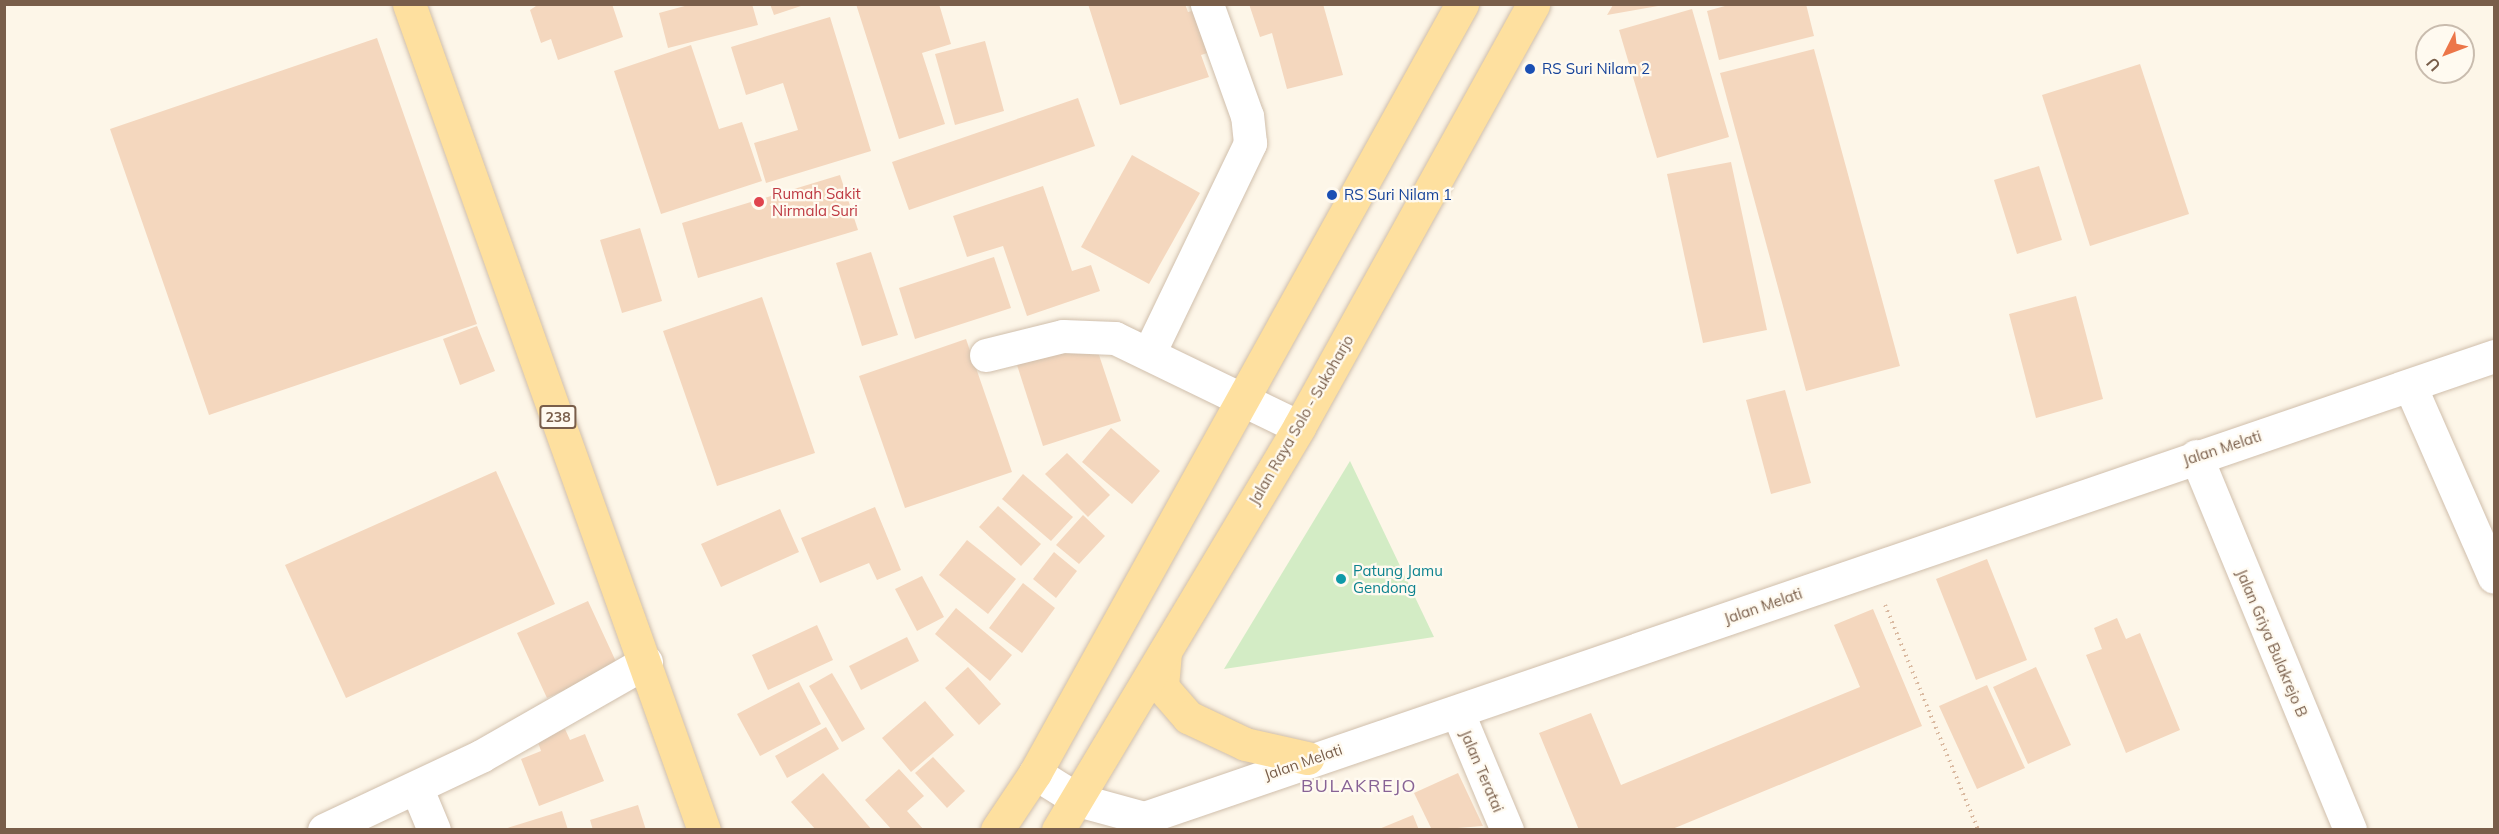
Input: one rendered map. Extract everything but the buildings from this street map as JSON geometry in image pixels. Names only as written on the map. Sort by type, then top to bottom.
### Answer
[{"type":"main road","name":"238","points":[[408,4],[646,662],[704,830]]},
{"type":"main road","points":[[997,830],[1035,773],[1239,401],[1462,4]]},
{"type":"main road","name":"Jalan Raya Solo - Sukoharjo","points":[[1058,830],[1299,427],[1533,4]]},
{"type":"main road","points":[[1166,647],[1162,687],[1188,717],[1245,744],[1307,758]]},
{"type":"street","points":[[1150,351],[1250,142],[1247,116],[1208,4]]},
{"type":"street","points":[[986,355],[1063,336],[1115,338],[1150,351],[1239,401],[1299,427]]},
{"type":"street","name":"Jalan Melati","points":[[1035,773],[1078,800],[1147,824],[1307,758],[1458,713],[2196,456],[2411,388],[2494,356]]},
{"type":"street","points":[[2411,388],[2494,577]]},
{"type":"street","name":"Jalan Griya Bulakrejo B","points":[[2196,456],[2350,830]]},
{"type":"street","points":[[324,830],[417,789],[646,662]]},
{"type":"street","name":"Jalan Teratai","points":[[1458,713],[1507,830]]},
{"type":"street","points":[[417,789],[434,830]]},
{"type":"path","points":[[1870,569],[1978,830]]},
{"type":"green space","points":[[1350,461],[1434,637],[1224,669]]},
{"type":"place","name":"RS Suri Nilam 2","points":[[1530,69]]},
{"type":"place","name":"RS Suri Nilam 1","points":[[1332,195]]},
{"type":"place","name":"Rumah Sakit Nirmala Suri","points":[[759,202]]},
{"type":"place","name":"Patung Jamu Gendong","points":[[1341,579]]},
{"type":"district","name":"BULAKREJO","points":[[1359,786]]}]
